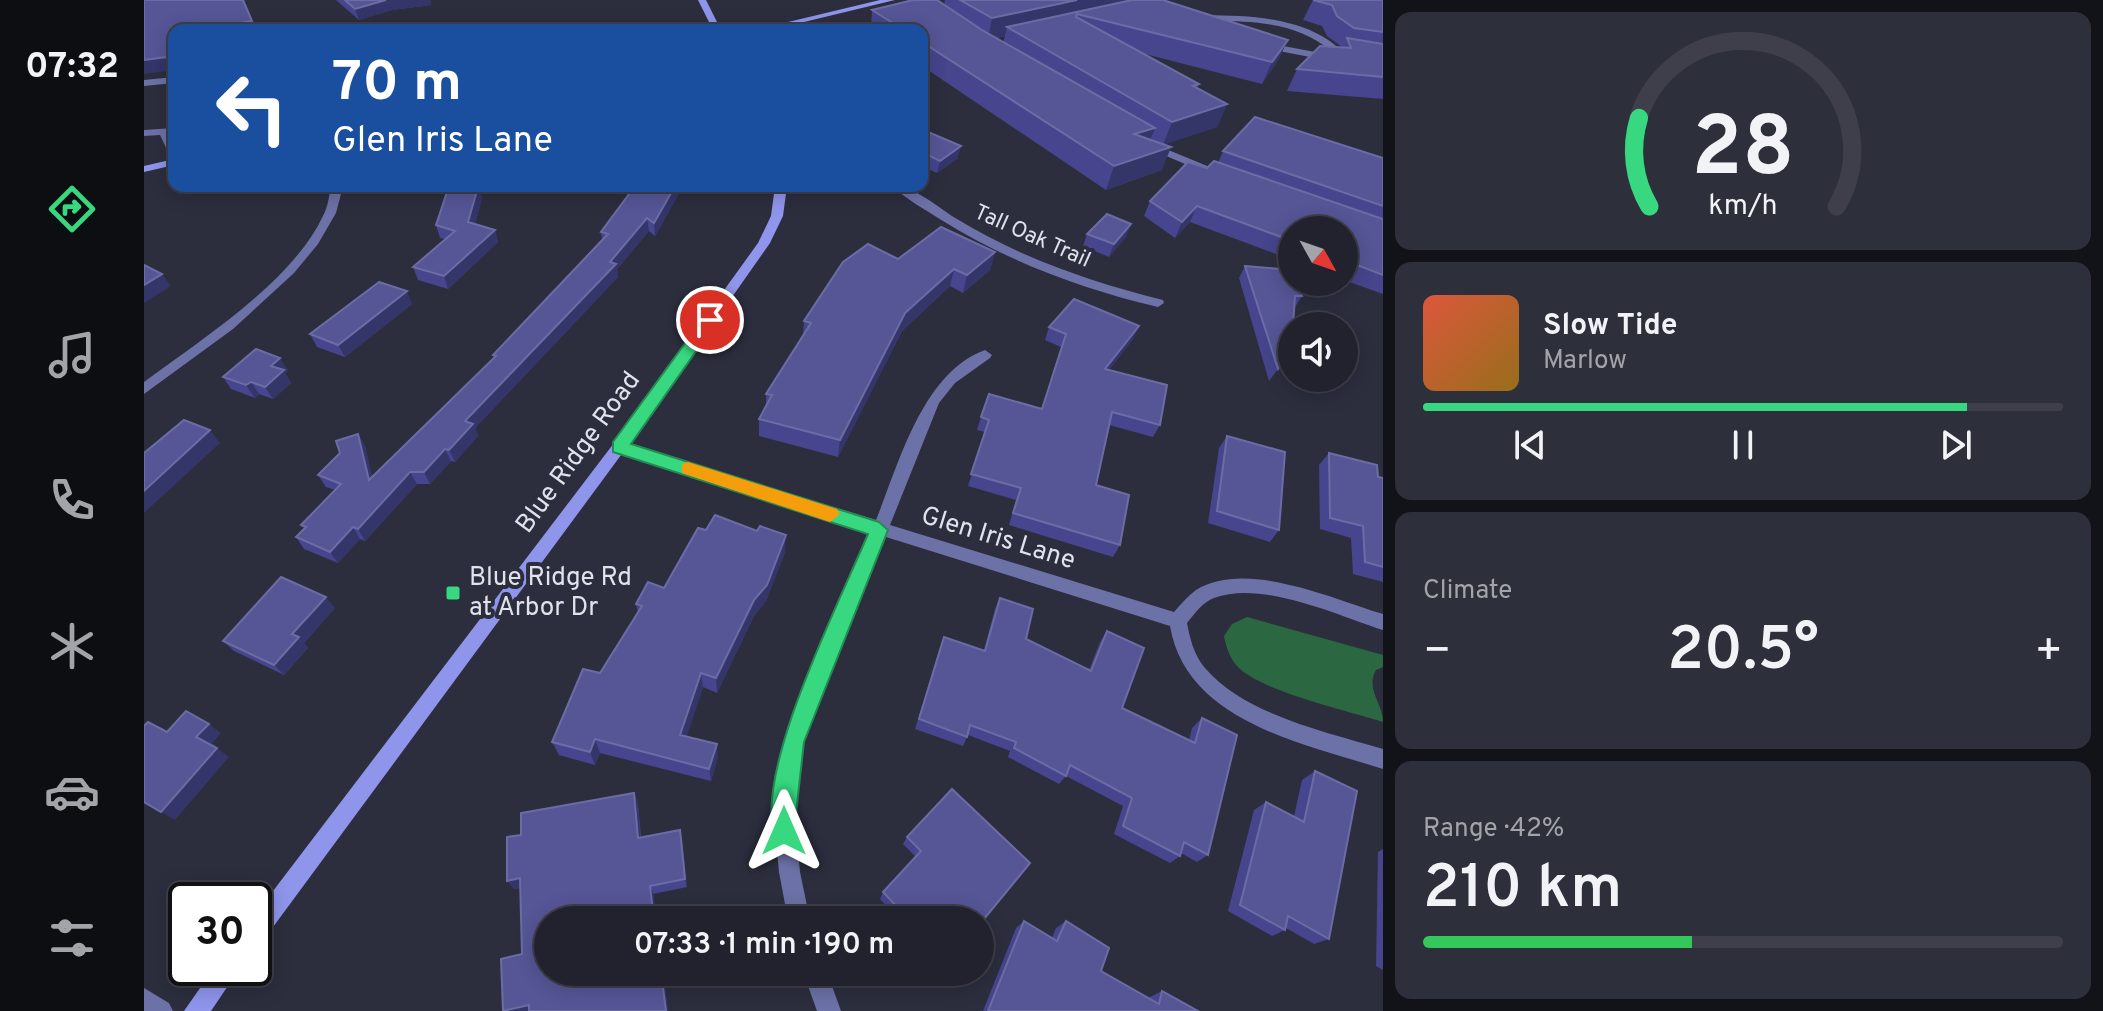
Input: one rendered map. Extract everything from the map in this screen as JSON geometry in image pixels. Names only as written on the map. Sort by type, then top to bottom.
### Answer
[{"type":"main road","points":[[702,0],[714,24]]},
{"type":"main road","points":[[785,24],[891,0]]},
{"type":"main road","points":[[144,169],[168,163]]},
{"type":"main road","name":"Blue Ridge Road","points":[[272,910],[619,447],[764,243],[777,216],[780,192]]},
{"type":"main road","points":[[196,1011],[215,986]]},
{"type":"street","points":[[1193,15],[1282,25],[1326,40],[1338,52]]},
{"type":"street","points":[[1207,18],[1226,32]]},
{"type":"street","points":[[1246,41],[1315,55],[1338,52],[1352,55]]},
{"type":"street","points":[[144,83],[168,81]]},
{"type":"street","points":[[144,133],[168,132]]},
{"type":"street","points":[[1143,142],[1168,156],[1225,176]]},
{"type":"street","points":[[144,389],[271,290],[300,262],[323,226],[337,192]]},
{"type":"street","name":"Tall Oak Trail","points":[[906,192],[946,220],[1015,252],[1106,292],[1158,303]]},
{"type":"street","points":[[796,906],[786,861],[783,801],[793,742],[933,401],[950,380],[985,355]]},
{"type":"street","name":"Glen Iris Lane","points":[[619,447],[1178,621]]},
{"type":"street","points":[[1383,622],[1256,586],[1228,586],[1208,592],[1194,602],[1178,621],[1185,654],[1223,698],[1251,715],[1383,759]]},
{"type":"street","points":[[820,986],[829,1011]]},
{"type":"street","points":[[144,1000],[161,1011]]},
{"type":"green space","points":[[1247,617],[1383,655],[1383,667],[1376,670],[1372,683],[1383,722],[1269,686],[1240,669],[1229,654],[1224,636],[1232,624]]},
{"type":"building","points":[[144,0],[243,0],[252,21],[245,24],[168,24],[168,57],[144,60]]},
{"type":"building","points":[[345,0],[386,0],[355,9]]},
{"type":"building","points":[[913,0],[937,0],[982,30],[1155,128],[1134,134],[1171,147],[1114,166],[928,46],[928,24],[894,24],[872,10]]},
{"type":"building","points":[[960,0],[1077,0],[992,18]]},
{"type":"building","points":[[1132,0],[1163,0],[1288,40],[1272,62],[1077,14],[1076,17],[1199,84],[1193,86],[1227,104],[1172,122],[1007,27]]},
{"type":"building","points":[[1313,0],[1383,0],[1383,32],[1354,28],[1337,16],[1332,5]]},
{"type":"building","points":[[1347,38],[1383,44],[1383,77],[1297,69],[1320,46],[1351,48]]},
{"type":"building","points":[[1255,117],[1383,158],[1383,206],[1223,151]]},
{"type":"building","points":[[928,132],[961,146],[940,161],[928,155]]},
{"type":"building","points":[[1214,161],[1383,219],[1383,275],[1358,265],[1358,216],[1278,216],[1278,236],[1197,206],[1182,222],[1150,201],[1188,162],[1207,168]]},
{"type":"building","points":[[447,192],[477,192],[468,222],[495,230],[444,276],[413,267],[455,231],[436,225]]},
{"type":"building","points":[[631,192],[672,192],[654,223],[647,218],[610,262],[616,264],[465,421],[473,424],[449,450],[445,449],[424,472],[410,472],[358,529],[353,527],[330,552],[296,537],[306,527],[301,525],[341,484],[318,475],[340,453],[336,441],[358,434],[369,480],[496,356],[493,355],[608,234],[601,232]]},
{"type":"building","points":[[1107,214],[1131,224],[1114,244],[1087,234]]},
{"type":"building","points":[[941,227],[995,252],[967,275],[954,269],[905,313],[840,440],[759,419],[772,395],[766,394],[811,323],[804,321],[843,262],[868,244],[898,259]]},
{"type":"building","points":[[144,265],[162,274],[144,285]]},
{"type":"building","points":[[1245,266],[1278,269],[1278,296],[1295,296],[1294,312],[1278,312],[1278,369]]},
{"type":"building","points":[[379,282],[407,291],[338,345],[310,334]]},
{"type":"building","points":[[1074,299],[1139,326],[1105,369],[1167,385],[1160,425],[1112,412],[1096,485],[1129,495],[1120,545],[1013,513],[1021,488],[971,474],[989,420],[981,417],[989,394],[1042,409],[1066,334],[1049,327]]},
{"type":"building","points":[[256,349],[280,358],[271,366],[284,370],[265,387],[251,382],[246,385],[223,377]]},
{"type":"building","points":[[184,420],[210,430],[144,491],[144,453]]},
{"type":"building","points":[[1227,436],[1285,452],[1279,530],[1217,511]]},
{"type":"building","points":[[1329,453],[1377,465],[1378,477],[1383,478],[1383,567],[1365,562],[1363,526],[1330,518]]},
{"type":"building","points":[[715,515],[757,531],[760,526],[786,535],[767,585],[754,600],[716,678],[701,673],[680,735],[717,744],[709,769],[595,739],[590,752],[552,742],[583,669],[600,673],[642,606],[636,604],[648,582],[664,588],[698,528],[706,530]]},
{"type":"building","points":[[281,577],[326,597],[292,634],[299,637],[274,665],[223,641]]},
{"type":"building","points":[[1000,598],[1033,609],[1026,639],[1091,671],[1107,631],[1144,648],[1122,708],[1195,743],[1202,718],[1237,735],[1208,855],[1184,842],[1180,856],[1123,826],[1132,798],[1070,765],[1066,776],[1014,748],[1016,742],[970,725],[967,737],[919,719],[944,637],[985,651]]},
{"type":"building","points":[[186,711],[209,724],[196,737],[217,748],[161,812],[144,802],[144,726],[148,722],[167,732]]},
{"type":"building","points":[[1315,771],[1357,791],[1329,939],[1288,916],[1285,930],[1240,905],[1266,802],[1304,822]]},
{"type":"building","points":[[952,789],[1030,863],[994,907],[896,906],[883,892],[921,851],[907,837]]},
{"type":"building","points":[[634,793],[638,838],[680,830],[685,879],[650,886],[652,906],[534,906],[534,986],[663,986],[666,1011],[529,1011],[529,1005],[503,1011],[501,959],[522,954],[520,878],[507,881],[507,837],[521,835],[521,813]]},
{"type":"building","points":[[1024,921],[1057,941],[1066,921],[1109,948],[1101,971],[1159,1004],[1162,991],[1198,1011],[988,1011]]},
{"type":"slow traffic","points":[[688,469],[830,514]]},
{"type":"place","name":"Blue Ridge Rd at Arbor Dr","points":[[453,593]]},
{"type":"route","points":[[710,320],[619,447],[879,530],[793,742],[783,801],[784,831]]}]
